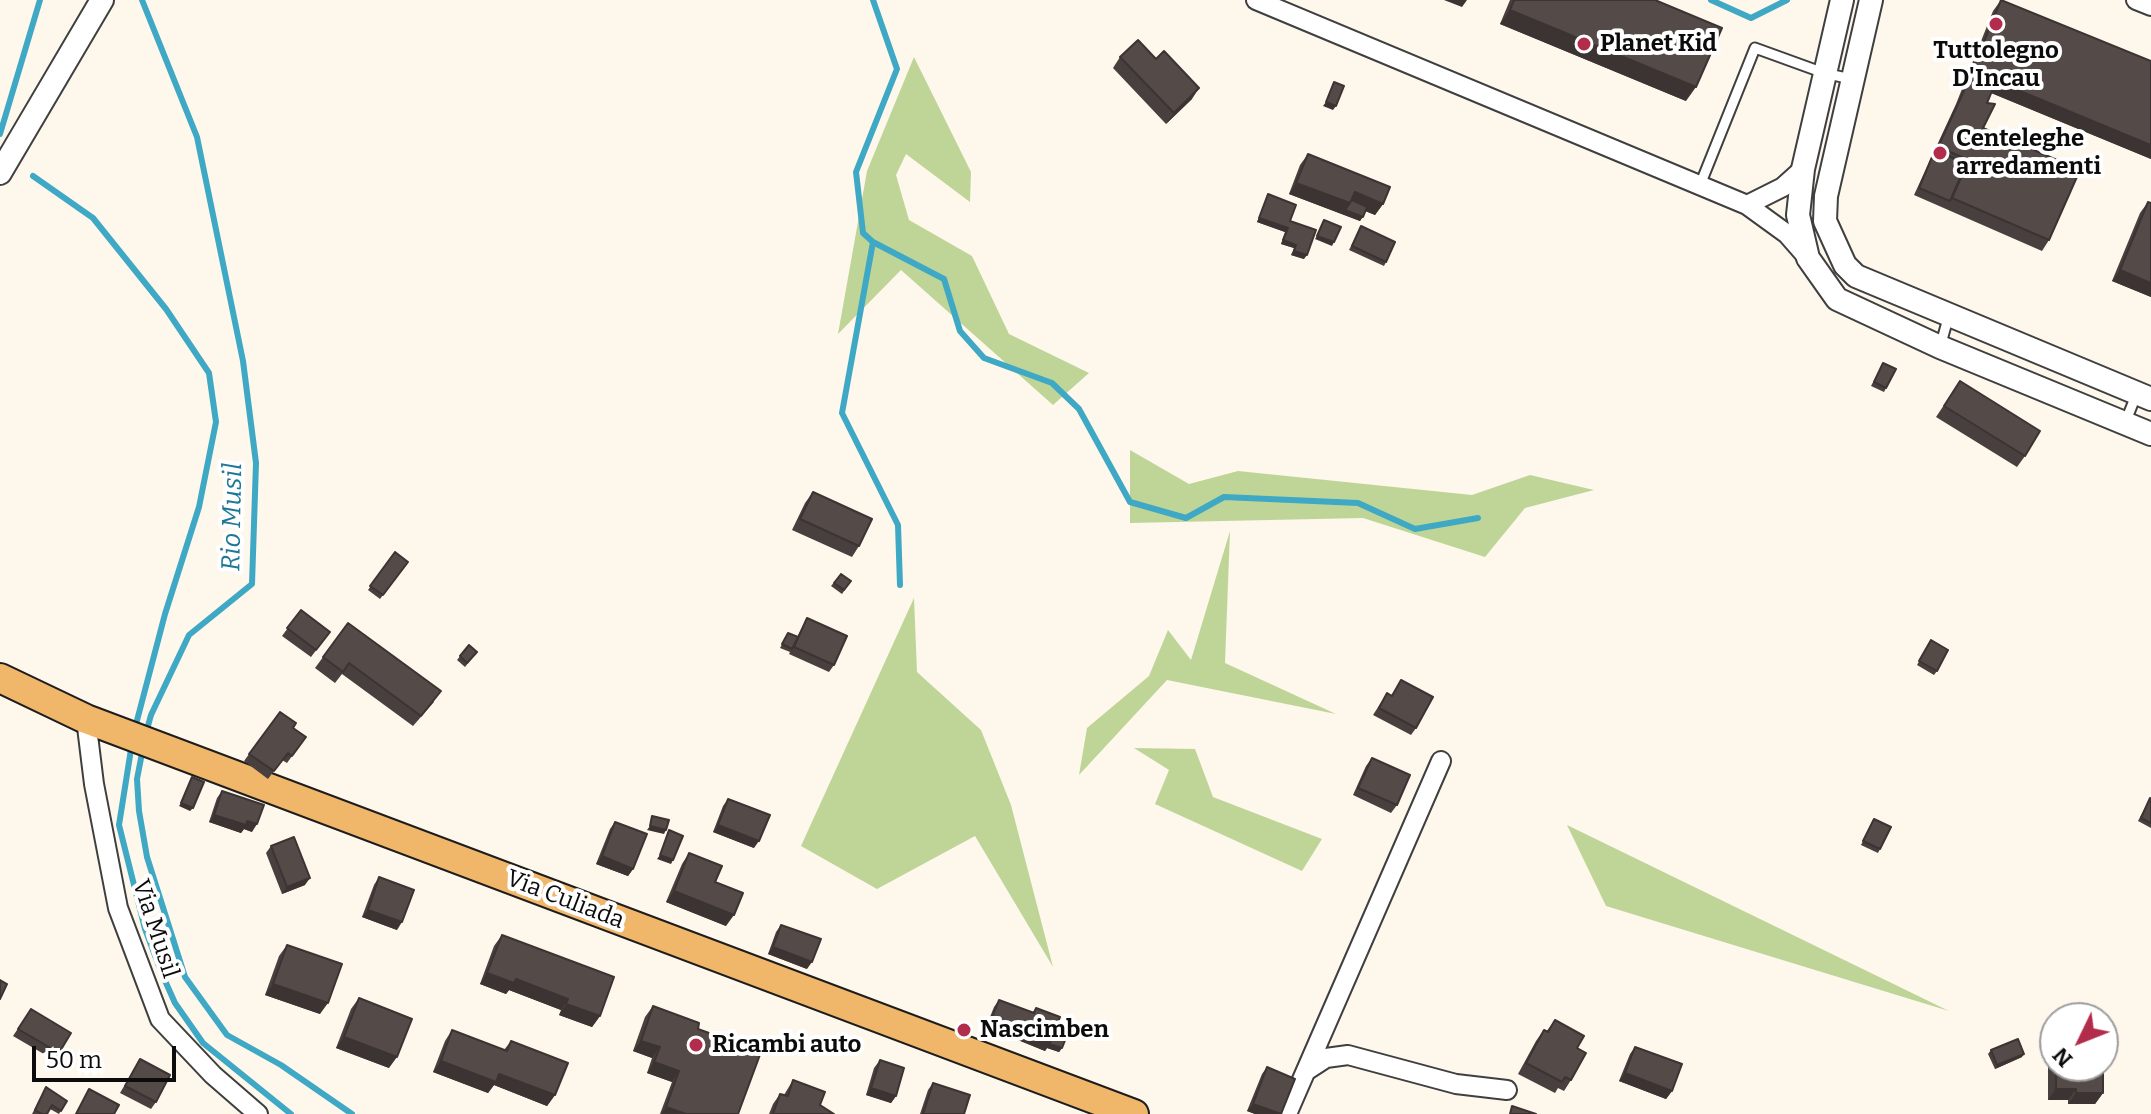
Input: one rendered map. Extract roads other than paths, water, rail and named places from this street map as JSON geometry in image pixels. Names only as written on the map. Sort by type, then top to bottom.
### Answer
[{"type":"main road","name":"Via Culiada","points":[[0,678],[97,724],[1134,1114]]},
{"type":"street","points":[[0,173],[102,0]]},
{"type":"street","points":[[1256,0],[1747,205],[1787,234],[1837,299],[1940,347],[2151,434]]},
{"type":"street","points":[[1808,258],[1798,215],[1803,169],[1842,0]]},
{"type":"street","points":[[1871,0],[1826,196],[1825,221],[1845,265],[1856,276],[2144,396]]},
{"type":"street","points":[[2136,0],[2151,6]]},
{"type":"street","points":[[1747,205],[1783,187],[1803,169]]},
{"type":"street","name":"Via Musil","points":[[97,724],[94,784],[118,908],[160,1019],[213,1075],[258,1114]]},
{"type":"street","points":[[1287,1114],[1441,761]]},
{"type":"street","points":[[1306,1071],[1326,1058],[1348,1055],[1456,1084],[1507,1090]]},
{"type":"lane","points":[[1700,185],[1755,48],[1824,73],[1852,79]]},
{"type":"lane","points":[[1940,347],[1949,315]]},
{"type":"lane","points":[[2125,423],[2144,396]]},
{"type":"waterway","points":[[0,134],[40,0]]},
{"type":"waterway","name":"Rio Musil","points":[[142,0],[197,137],[243,361],[256,463],[252,584],[189,635],[151,715],[146,733]]},
{"type":"waterway","points":[[873,0],[897,69],[856,172],[863,233],[873,242],[944,279],[960,331],[984,358],[1052,383],[1079,409],[1130,502],[1186,518],[1224,497],[1358,503],[1415,529],[1478,518]]},
{"type":"waterway","points":[[1711,0],[1751,18],[1787,0]]},
{"type":"waterway","points":[[33,176],[93,218],[166,309],[209,373],[216,422],[199,507],[165,614],[135,728]]},
{"type":"waterway","points":[[873,242],[842,413],[898,525],[900,585]]},
{"type":"waterway","points":[[132,743],[119,825],[145,929],[162,974],[175,1003],[203,1043],[291,1114]]},
{"type":"waterway","name":"Rio Musil","points":[[143,748],[137,779],[147,857],[185,977],[227,1035],[281,1065],[352,1114]]},
{"type":"place","name":"Tuttolegno D'Incau","points":[[1996,24]]},
{"type":"place","name":"Planet Kid","points":[[1584,44]]},
{"type":"place","name":"Centeleghe arredamenti","points":[[1940,153]]},
{"type":"place","name":"Nascimben","points":[[964,1030]]},
{"type":"place","name":"Ricambi auto","points":[[696,1045]]}]
